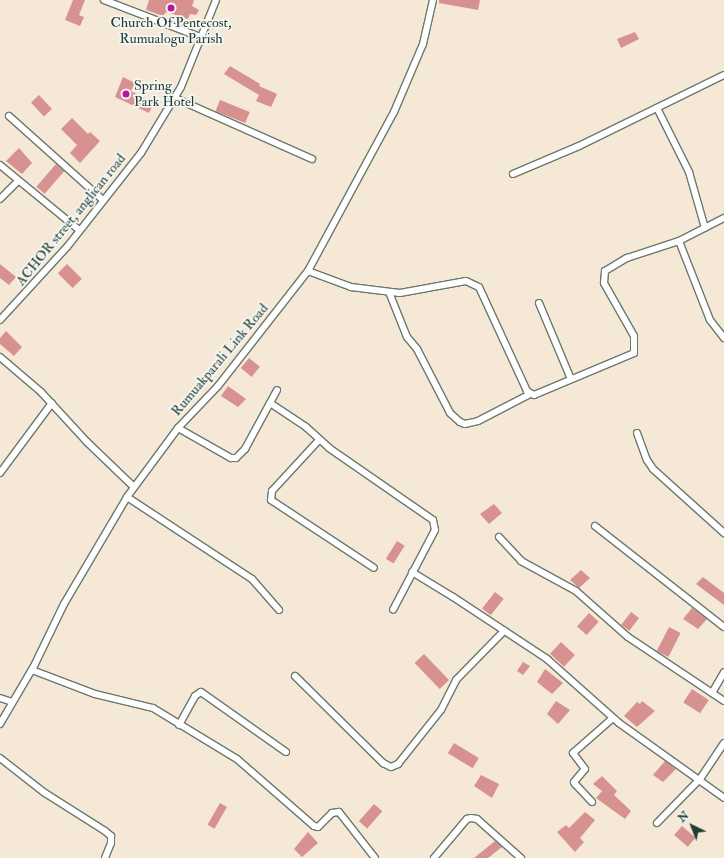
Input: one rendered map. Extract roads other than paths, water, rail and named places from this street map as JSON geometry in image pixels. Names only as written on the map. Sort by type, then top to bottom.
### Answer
[{"type":"street","points":[[104,0],[200,37]]},
{"type":"street","name":"ACHOR street, anglican road","points":[[0,320],[21,299],[80,230],[141,153],[175,98],[216,0]]},
{"type":"street","name":"Rumuakparali Link Road","points":[[0,724],[32,670],[62,609],[134,487],[178,428],[218,386],[308,271],[394,112],[423,44],[433,0]]},
{"type":"street","points":[[513,174],[580,146],[724,75]]},
{"type":"street","points":[[175,98],[312,160]]},
{"type":"street","points":[[657,108],[689,172],[705,228]]},
{"type":"street","points":[[9,116],[103,200]]},
{"type":"street","points":[[0,165],[80,230]]},
{"type":"street","points":[[0,199],[18,181]]},
{"type":"street","points":[[389,292],[407,337],[417,349],[450,413],[460,422],[465,424],[478,421],[530,394],[534,395],[634,353],[634,336],[604,283],[605,271],[627,258],[679,241],[724,218]]},
{"type":"street","points":[[679,241],[710,320],[724,338]]},
{"type":"street","points":[[308,271],[351,287],[389,292],[400,293],[466,281],[479,287],[530,394]]},
{"type":"street","points":[[539,303],[571,379]]},
{"type":"street","points":[[0,357],[52,403],[87,442],[134,487]]},
{"type":"street","points":[[178,428],[231,458],[236,458],[245,448],[277,390]]},
{"type":"street","points":[[0,473],[52,403]]},
{"type":"street","points":[[270,403],[306,427],[319,440],[433,520],[435,530],[393,610]]},
{"type":"street","points":[[637,433],[647,460],[653,469],[724,533]]},
{"type":"street","points":[[319,440],[272,491],[271,500],[374,568]]},
{"type":"street","points":[[128,497],[252,578],[279,610]]},
{"type":"street","points":[[595,526],[724,627]]},
{"type":"street","points":[[499,537],[521,561],[576,591],[628,637],[724,701]]},
{"type":"street","points":[[412,572],[547,659],[613,718],[700,779],[724,798]]},
{"type":"street","points":[[295,676],[383,764],[392,766],[398,764],[441,710],[456,680],[504,631]]},
{"type":"street","points":[[32,670],[95,694],[141,703],[237,759],[314,826],[318,827],[332,814],[338,812],[375,858]]},
{"type":"street","points":[[712,693],[724,672]]},
{"type":"street","points":[[179,725],[195,696],[201,692],[286,752]]},
{"type":"street","points":[[0,698],[12,702]]},
{"type":"street","points":[[592,802],[575,784],[576,779],[585,769],[573,753],[613,718]]},
{"type":"street","points":[[657,823],[700,779],[724,743]]},
{"type":"street","points":[[0,758],[45,793],[111,836],[111,842],[105,858]]},
{"type":"street","points":[[434,858],[467,819],[472,818],[477,819],[521,858]]},
{"type":"place","name":"Church Of Pentecost, Rumualogu Parish","points":[[171,8]]},
{"type":"place","name":"Spring Park Hotel","points":[[126,94]]}]
